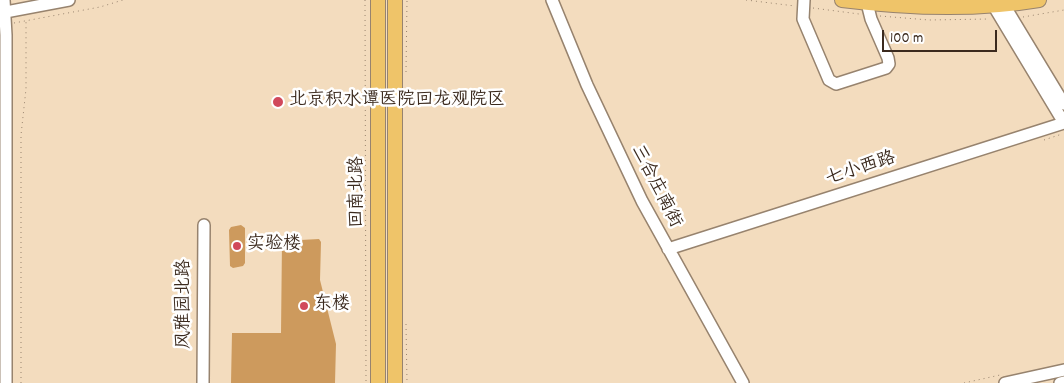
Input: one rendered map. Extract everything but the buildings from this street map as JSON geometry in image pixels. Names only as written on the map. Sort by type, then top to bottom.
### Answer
[{"type":"main road","name":"回南北路","points":[[378,0],[378,383]]},
{"type":"main road","name":"回南北路","points":[[395,0],[395,383]]},
{"type":"main road","points":[[842,0],[928,7],[1039,0]]},
{"type":"street","points":[[4,5],[69,0]]},
{"type":"street","name":"三合庄南街","points":[[552,0],[615,147],[668,250],[743,383]]},
{"type":"street","points":[[804,0],[803,19],[829,80],[833,84],[886,68],[889,64],[871,19],[867,3]]},
{"type":"street","points":[[0,1],[4,5],[6,24],[3,240],[6,383]]},
{"type":"street","points":[[997,2],[1060,91],[1064,104]]},
{"type":"street","points":[[997,2],[1064,123]]},
{"type":"street","name":"七小西路","points":[[668,250],[1064,123]]},
{"type":"street","name":"风雅园北路","points":[[203,383],[204,225]]},
{"type":"street","points":[[1005,383],[1064,370]]},
{"type":"street","points":[[1060,383],[1064,382]]},
{"type":"path","points":[[6,24],[100,7],[124,0]]},
{"type":"path","points":[[366,0],[366,383]]},
{"type":"path","points":[[1036,15],[1064,10]]},
{"type":"path","points":[[20,383],[20,135],[26,89],[27,30]]},
{"type":"place","name":"北京积水谭医院回龙观院区","points":[[278,102]]},
{"type":"place","name":"实验楼","points":[[237,246]]},
{"type":"place","name":"东楼","points":[[304,306]]}]
